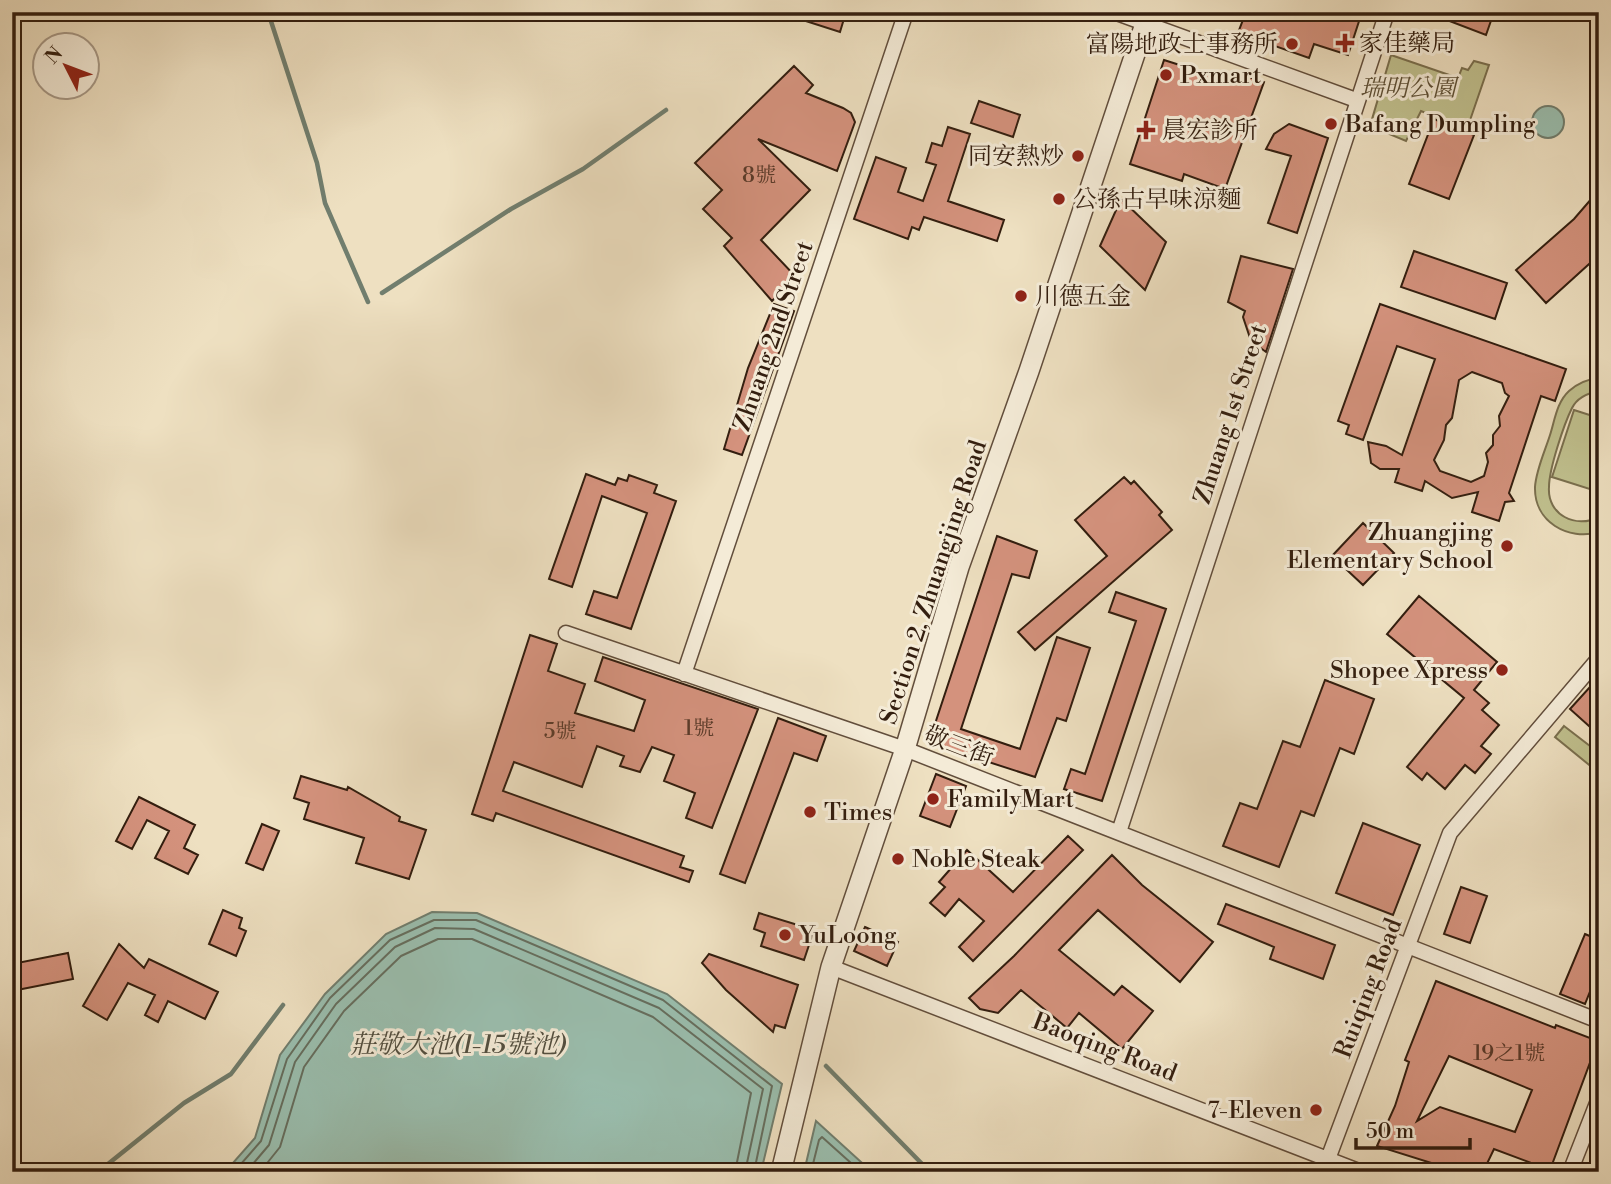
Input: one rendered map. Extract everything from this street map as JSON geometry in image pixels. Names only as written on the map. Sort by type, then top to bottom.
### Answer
[{"type":"street","name":"Zhuang 2nd Street","points":[[684,674],[906,12]]},
{"type":"street","points":[[1114,12],[1148,17],[1356,100]]},
{"type":"street","name":"Zhuang 1st Street","points":[[1119,832],[1356,100],[1387,12]]},
{"type":"street","name":"Section 2, Zhuangjing Road","points":[[781,1172],[831,967],[905,750],[958,568],[1029,371],[1148,17]]},
{"type":"street","name":"敬三街","points":[[566,634],[905,750],[1599,1021]]},
{"type":"street","name":"Ruiqing Road","points":[[1328,1159],[1450,833],[1599,658]]},
{"type":"street","name":"Baoqing Road","points":[[831,967],[1361,1172]]},
{"type":"street","points":[[1570,1172],[1599,1098]]},
{"type":"green space","name":"瑞明公園","points":[[1391,55],[1458,78],[1462,68],[1468,70],[1474,61],[1489,65],[1467,129],[1421,111],[1406,141],[1370,126]]},
{"type":"green space","points":[[1599,378],[1599,391],[1583,396],[1572,408],[1551,469],[1550,497],[1558,512],[1565,517],[1581,521],[1599,517],[1599,532],[1576,534],[1555,526],[1547,519],[1540,510],[1535,487],[1539,467],[1562,400],[1576,386]]},
{"type":"green space","points":[[1574,410],[1599,418],[1599,492],[1552,477]]},
{"type":"green space","points":[[1564,726],[1599,753],[1599,773],[1555,737]]},
{"type":"water","points":[[1548,106],[1559,111],[1564,122],[1559,133],[1548,138],[1537,133],[1532,122],[1537,111]]},
{"type":"water","name":"莊敬大池(1-15號池)","points":[[432,912],[477,913],[667,994],[782,1084],[761,1172],[225,1172],[255,1138],[280,1055],[325,994],[386,934]]},
{"type":"water","points":[[816,1121],[872,1172],[804,1172]]},
{"type":"building","points":[[787,12],[846,12],[840,32],[787,15]]},
{"type":"building","points":[[1246,12],[1362,12],[1348,55],[1314,44],[1309,58],[1238,33]]},
{"type":"building","points":[[1426,12],[1494,12],[1486,35]]},
{"type":"building","points":[[1164,60],[1236,83],[1240,74],[1264,82],[1225,189],[1184,174],[1182,181],[1130,164]]},
{"type":"building","points":[[794,66],[813,85],[806,93],[843,108],[851,113],[855,122],[837,171],[758,139],[810,190],[761,240],[796,277],[772,301],[724,246],[732,238],[703,209],[722,190],[695,163]]},
{"type":"building","points":[[979,101],[1020,115],[1013,137],[971,123]]},
{"type":"building","points":[[1434,119],[1474,135],[1449,199],[1409,184]]},
{"type":"building","points":[[1289,124],[1328,138],[1297,233],[1268,223],[1291,156],[1266,149],[1274,134]]},
{"type":"building","points":[[948,127],[970,134],[948,201],[1004,220],[997,241],[924,217],[919,230],[912,227],[908,239],[854,219],[876,157],[906,168],[898,192],[923,201],[936,165],[926,162],[932,143],[942,146]]},
{"type":"building","points":[[1599,190],[1599,255],[1546,303],[1516,270],[1574,219]]},
{"type":"building","points":[[1121,199],[1166,242],[1145,290],[1100,246]]},
{"type":"building","points":[[1414,251],[1507,283],[1495,319],[1401,287]]},
{"type":"building","points":[[1241,256],[1293,269],[1266,352],[1251,341],[1243,317],[1245,311],[1228,302]]},
{"type":"building","points":[[774,304],[794,311],[742,455],[724,449],[748,368]]},
{"type":"building","points":[[1380,304],[1566,369],[1555,401],[1541,396],[1509,493],[1514,501],[1505,502],[1499,521],[1472,512],[1478,492],[1452,498],[1425,481],[1422,491],[1395,482],[1399,469],[1380,469],[1371,463],[1368,442],[1386,446],[1402,455],[1435,359],[1397,346],[1363,440],[1346,434],[1349,425],[1338,421]],"holes":[[[1472,372],[1502,383],[1509,396],[1499,416],[1500,426],[1493,435],[1493,445],[1486,453],[1488,462],[1484,476],[1471,482],[1440,471],[1434,460],[1444,440],[1446,425],[1452,418],[1459,380]]]},
{"type":"building","points":[[586,474],[615,485],[618,478],[627,481],[629,475],[657,485],[654,493],[676,501],[631,629],[586,614],[594,591],[617,598],[647,513],[602,496],[572,587],[549,579]]},
{"type":"building","points":[[1124,477],[1131,484],[1134,481],[1162,512],[1159,515],[1172,530],[1035,650],[1018,632],[1107,556],[1075,520]]},
{"type":"building","points":[[1363,523],[1394,553],[1363,585],[1332,556]]},
{"type":"building","points":[[997,536],[1037,551],[1029,578],[1012,574],[961,729],[1020,749],[1057,637],[1090,648],[1066,721],[1057,718],[1035,777],[936,745],[932,733]]},
{"type":"building","points":[[1116,592],[1166,609],[1102,801],[1064,789],[1071,769],[1085,774],[1136,621],[1109,612]]},
{"type":"building","points":[[1419,596],[1497,662],[1474,690],[1489,703],[1482,710],[1499,725],[1481,746],[1491,754],[1475,773],[1465,765],[1445,789],[1427,773],[1422,780],[1407,767],[1464,698],[1387,634]]},
{"type":"building","points":[[530,635],[557,644],[548,671],[585,684],[575,713],[634,731],[645,700],[595,681],[603,657],[758,709],[712,828],[686,818],[695,793],[664,781],[674,755],[652,747],[640,772],[620,766],[624,756],[597,746],[582,787],[514,762],[503,791],[684,856],[680,867],[693,871],[689,882],[496,813],[493,821],[472,814]]},
{"type":"building","points":[[1599,677],[1599,735],[1570,709]]},
{"type":"building","points":[[1325,680],[1374,699],[1354,754],[1340,748],[1314,816],[1301,811],[1279,867],[1223,846],[1240,803],[1257,809],[1283,741],[1300,747]]},
{"type":"building","points":[[778,718],[826,736],[817,761],[794,753],[745,883],[720,874]]},
{"type":"building","points":[[936,774],[966,786],[950,827],[920,816]]},
{"type":"building","points":[[301,776],[347,790],[348,787],[400,817],[399,821],[426,830],[409,879],[356,863],[364,838],[304,819],[309,803],[294,798]]},
{"type":"building","points":[[139,797],[195,825],[184,848],[198,855],[188,874],[155,858],[169,831],[147,820],[132,849],[116,841]]},
{"type":"building","points":[[1363,823],[1420,845],[1393,915],[1336,893]]},
{"type":"building","points":[[262,824],[279,831],[263,870],[246,863]]},
{"type":"building","points":[[1068,836],[1083,850],[973,961],[959,947],[984,921],[959,899],[945,916],[930,903],[945,887],[939,882],[967,850],[1013,892]]},
{"type":"building","points":[[1112,855],[1142,885],[1213,942],[1180,982],[1098,910],[1059,950],[1114,995],[1122,986],[1153,1011],[1122,1049],[1079,1013],[1067,1028],[1021,990],[998,1013],[980,1009],[969,998],[1014,956]]},
{"type":"building","points":[[1461,887],[1487,896],[1470,943],[1444,934]]},
{"type":"building","points":[[1226,904],[1335,945],[1323,979],[1270,959],[1274,947],[1218,924]]},
{"type":"building","points":[[223,910],[242,918],[239,928],[246,931],[236,956],[209,944]]},
{"type":"building","points":[[759,913],[814,930],[804,960],[761,946],[765,933],[754,929]]},
{"type":"building","points":[[865,927],[898,942],[887,966],[854,951]]},
{"type":"building","points":[[1585,934],[1599,940],[1599,969],[1585,1004],[1560,994]]},
{"type":"building","points":[[119,944],[144,968],[149,959],[218,992],[205,1019],[168,1001],[158,1022],[145,1015],[155,995],[128,983],[107,1020],[83,1006]]},
{"type":"building","points":[[68,953],[73,979],[12,991],[12,964]]},
{"type":"building","points":[[709,954],[798,985],[785,1028],[775,1025],[773,1032],[726,990],[702,963]]},
{"type":"building","points":[[1436,981],[1555,1028],[1556,1025],[1598,1041],[1550,1170],[1494,1149],[1483,1172],[1460,1172],[1377,1146],[1395,1106],[1409,1062],[1405,1060]],"holes":[[[1449,1056],[1532,1090],[1515,1132],[1440,1107],[1417,1121]]]},
{"type":"waterway","points":[[268,12],[317,163],[325,203],[368,302]]},
{"type":"waterway","points":[[382,293],[511,209],[583,169],[666,110]]},
{"type":"waterway","points":[[98,1172],[184,1103],[231,1074],[283,1005]]},
{"type":"waterway","points":[[826,1066],[930,1172]]},
{"type":"place","name":"家佳藥局","points":[[1345,43]]},
{"type":"place","name":"富陽地政士事務所","points":[[1292,44]]},
{"type":"place","name":"Pxmart","points":[[1166,75]]},
{"type":"place","name":"Bafang Dumpling","points":[[1331,124]]},
{"type":"place","name":"晨宏診所","points":[[1146,130]]},
{"type":"place","name":"同安熱炒","points":[[1078,156]]},
{"type":"place","name":"公孫古早味涼麵","points":[[1059,199]]},
{"type":"place","name":"川德五金","points":[[1021,296]]},
{"type":"place","name":"Zhuangjing Elementary School","points":[[1507,546]]},
{"type":"place","name":"Shopee Xpress","points":[[1502,670]]},
{"type":"place","name":"FamilyMart","points":[[933,799]]},
{"type":"place","name":"Times","points":[[810,812]]},
{"type":"place","name":"Noble Steak","points":[[898,859]]},
{"type":"place","name":"YuLoong","points":[[785,935]]},
{"type":"place","name":"7-Eleven","points":[[1316,1110]]}]
